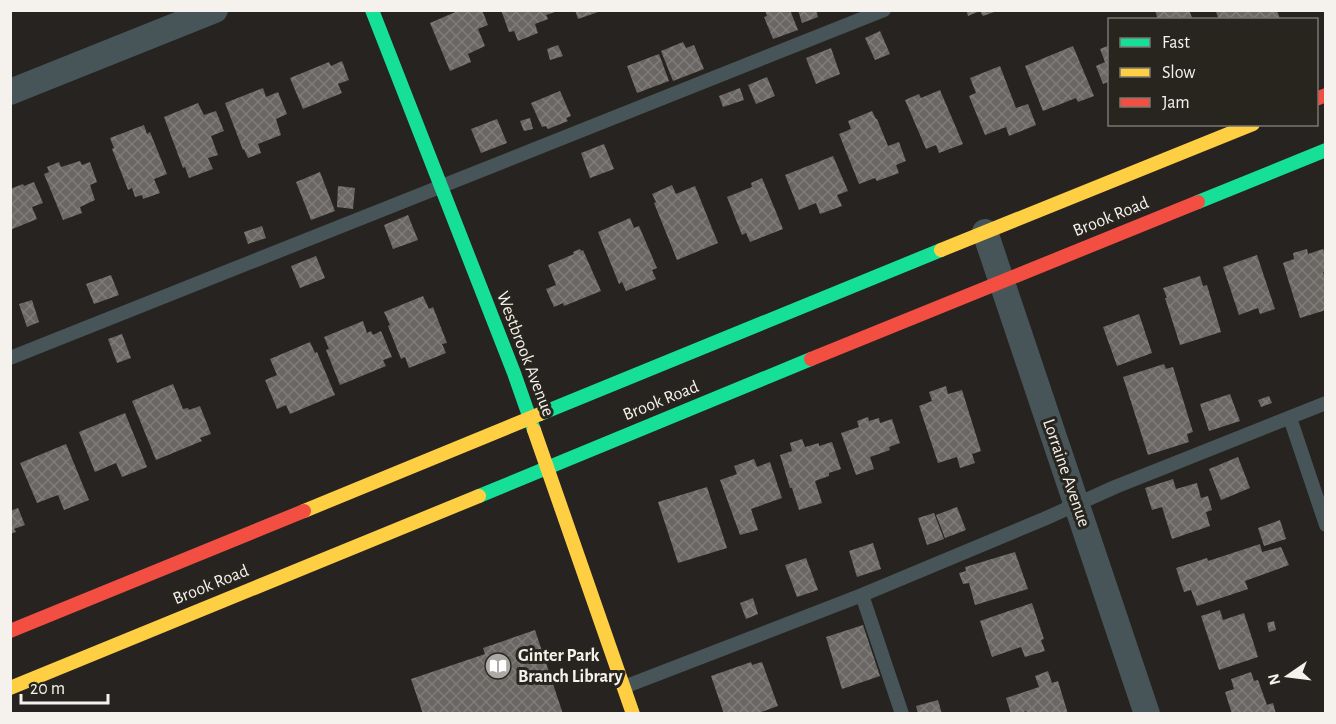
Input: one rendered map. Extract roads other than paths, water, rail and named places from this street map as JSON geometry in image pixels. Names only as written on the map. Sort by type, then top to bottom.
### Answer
[{"type":"main road","name":"Westbrook Avenue","points":[[372,10],[530,418],[633,714]]},
{"type":"main road","name":"Brook Road","points":[[10,631],[1248,126]]},
{"type":"main road","name":"Brook Road","points":[[10,688],[1326,150]]},
{"type":"street","points":[[10,93],[215,10]]},
{"type":"street","name":"Lorraine Avenue","points":[[985,232],[1147,714]]},
{"type":"lane","points":[[10,358],[884,10]]},
{"type":"lane","points":[[624,687],[862,595],[1115,487],[1326,403]]},
{"type":"lane","points":[[1290,418],[1326,525]]},
{"type":"lane","points":[[862,595],[902,714]]},
{"type":"place","name":"Ginter Park Branch Library","points":[[498,666]]}]
